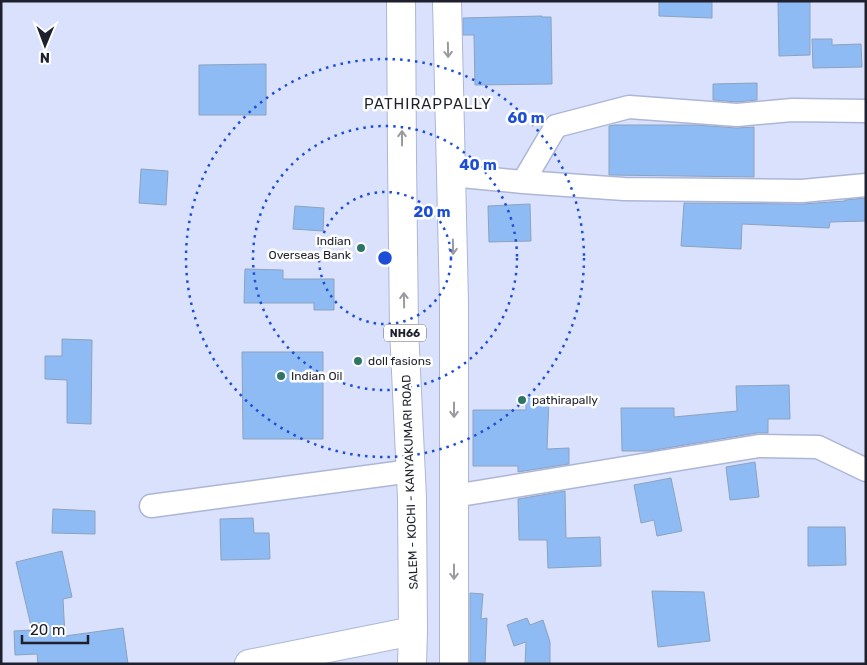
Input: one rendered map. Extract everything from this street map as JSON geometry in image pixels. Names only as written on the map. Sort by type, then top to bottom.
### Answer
[{"type":"main road","name":"SALEM - KOCHI - KANYAKUMARI ROAD","points":[[402,1],[404,328],[412,498],[412,664]]},
{"type":"main road","points":[[447,1],[454,303],[454,664]]},
{"type":"main road","points":[[250,664],[413,631]]},
{"type":"street","points":[[523,182],[556,126],[629,107],[737,115],[792,110],[866,111]]},
{"type":"street","points":[[451,175],[624,189],[802,191],[866,186]]},
{"type":"street","points":[[454,496],[759,446],[818,447],[866,470]]},
{"type":"street","points":[[151,506],[411,471]]},
{"type":"building","points":[[659,1],[712,1],[712,18],[659,16]]},
{"type":"building","points":[[778,1],[810,1],[810,55],[779,56]]},
{"type":"building","points":[[551,17],[552,84],[475,85],[474,35],[463,35],[463,18]]},
{"type":"building","points":[[812,39],[832,39],[832,45],[861,44],[862,67],[813,68]]},
{"type":"building","points":[[266,64],[266,115],[199,115],[199,65]]},
{"type":"building","points":[[757,83],[757,100],[737,102],[713,100],[713,84]]},
{"type":"building","points":[[609,126],[754,127],[754,177],[609,175]]},
{"type":"building","points":[[141,169],[168,171],[166,205],[139,203]]},
{"type":"building","points":[[866,198],[866,221],[830,222],[829,228],[742,224],[741,249],[681,246],[684,203],[802,204]]},
{"type":"building","points":[[530,204],[531,241],[489,242],[488,206]]},
{"type":"building","points":[[295,206],[324,208],[323,231],[293,229]]},
{"type":"building","points":[[245,269],[283,270],[283,279],[334,279],[334,310],[314,310],[314,303],[244,303]]},
{"type":"building","points":[[62,339],[92,340],[91,424],[67,423],[67,380],[45,379],[45,356],[62,356]]},
{"type":"building","points":[[242,352],[323,352],[323,439],[243,439]]},
{"type":"building","points":[[789,385],[790,419],[768,419],[768,433],[757,433],[649,451],[622,451],[621,408],[674,408],[674,417],[737,411],[736,386]]},
{"type":"building","points":[[526,398],[549,399],[547,449],[569,448],[569,464],[518,472],[518,466],[473,466],[473,410],[526,410]]},
{"type":"building","points":[[755,462],[759,497],[730,500],[726,467]]},
{"type":"building","points":[[671,478],[682,531],[657,536],[654,520],[641,523],[634,485]]},
{"type":"building","points":[[565,491],[566,538],[600,537],[601,566],[548,568],[547,540],[519,540],[518,499]]},
{"type":"building","points":[[53,509],[95,511],[95,534],[52,533]]},
{"type":"building","points":[[253,518],[254,533],[269,533],[270,559],[221,560],[220,519]]},
{"type":"building","points":[[808,527],[845,527],[846,565],[808,566]]},
{"type":"building","points":[[62,551],[72,597],[63,599],[65,636],[123,628],[128,664],[38,664],[37,654],[15,655],[14,631],[32,630],[16,562]]},
{"type":"building","points":[[652,591],[704,592],[710,641],[658,647]]},
{"type":"building","points":[[470,593],[483,594],[481,619],[487,618],[485,664],[470,664]]},
{"type":"building","points":[[527,618],[530,625],[543,620],[550,642],[550,664],[525,664],[526,642],[514,646],[507,625]]},
{"type":"place","name":"Indian Overseas Bank","points":[[361,248]]},
{"type":"place","name":"doll fasions","points":[[358,361]]},
{"type":"place","name":"Indian Oil","points":[[281,376]]},
{"type":"place","name":"pathirapally","points":[[522,400]]},
{"type":"district","name":"PATHIRAPPALLY","points":[[428,104]]}]
